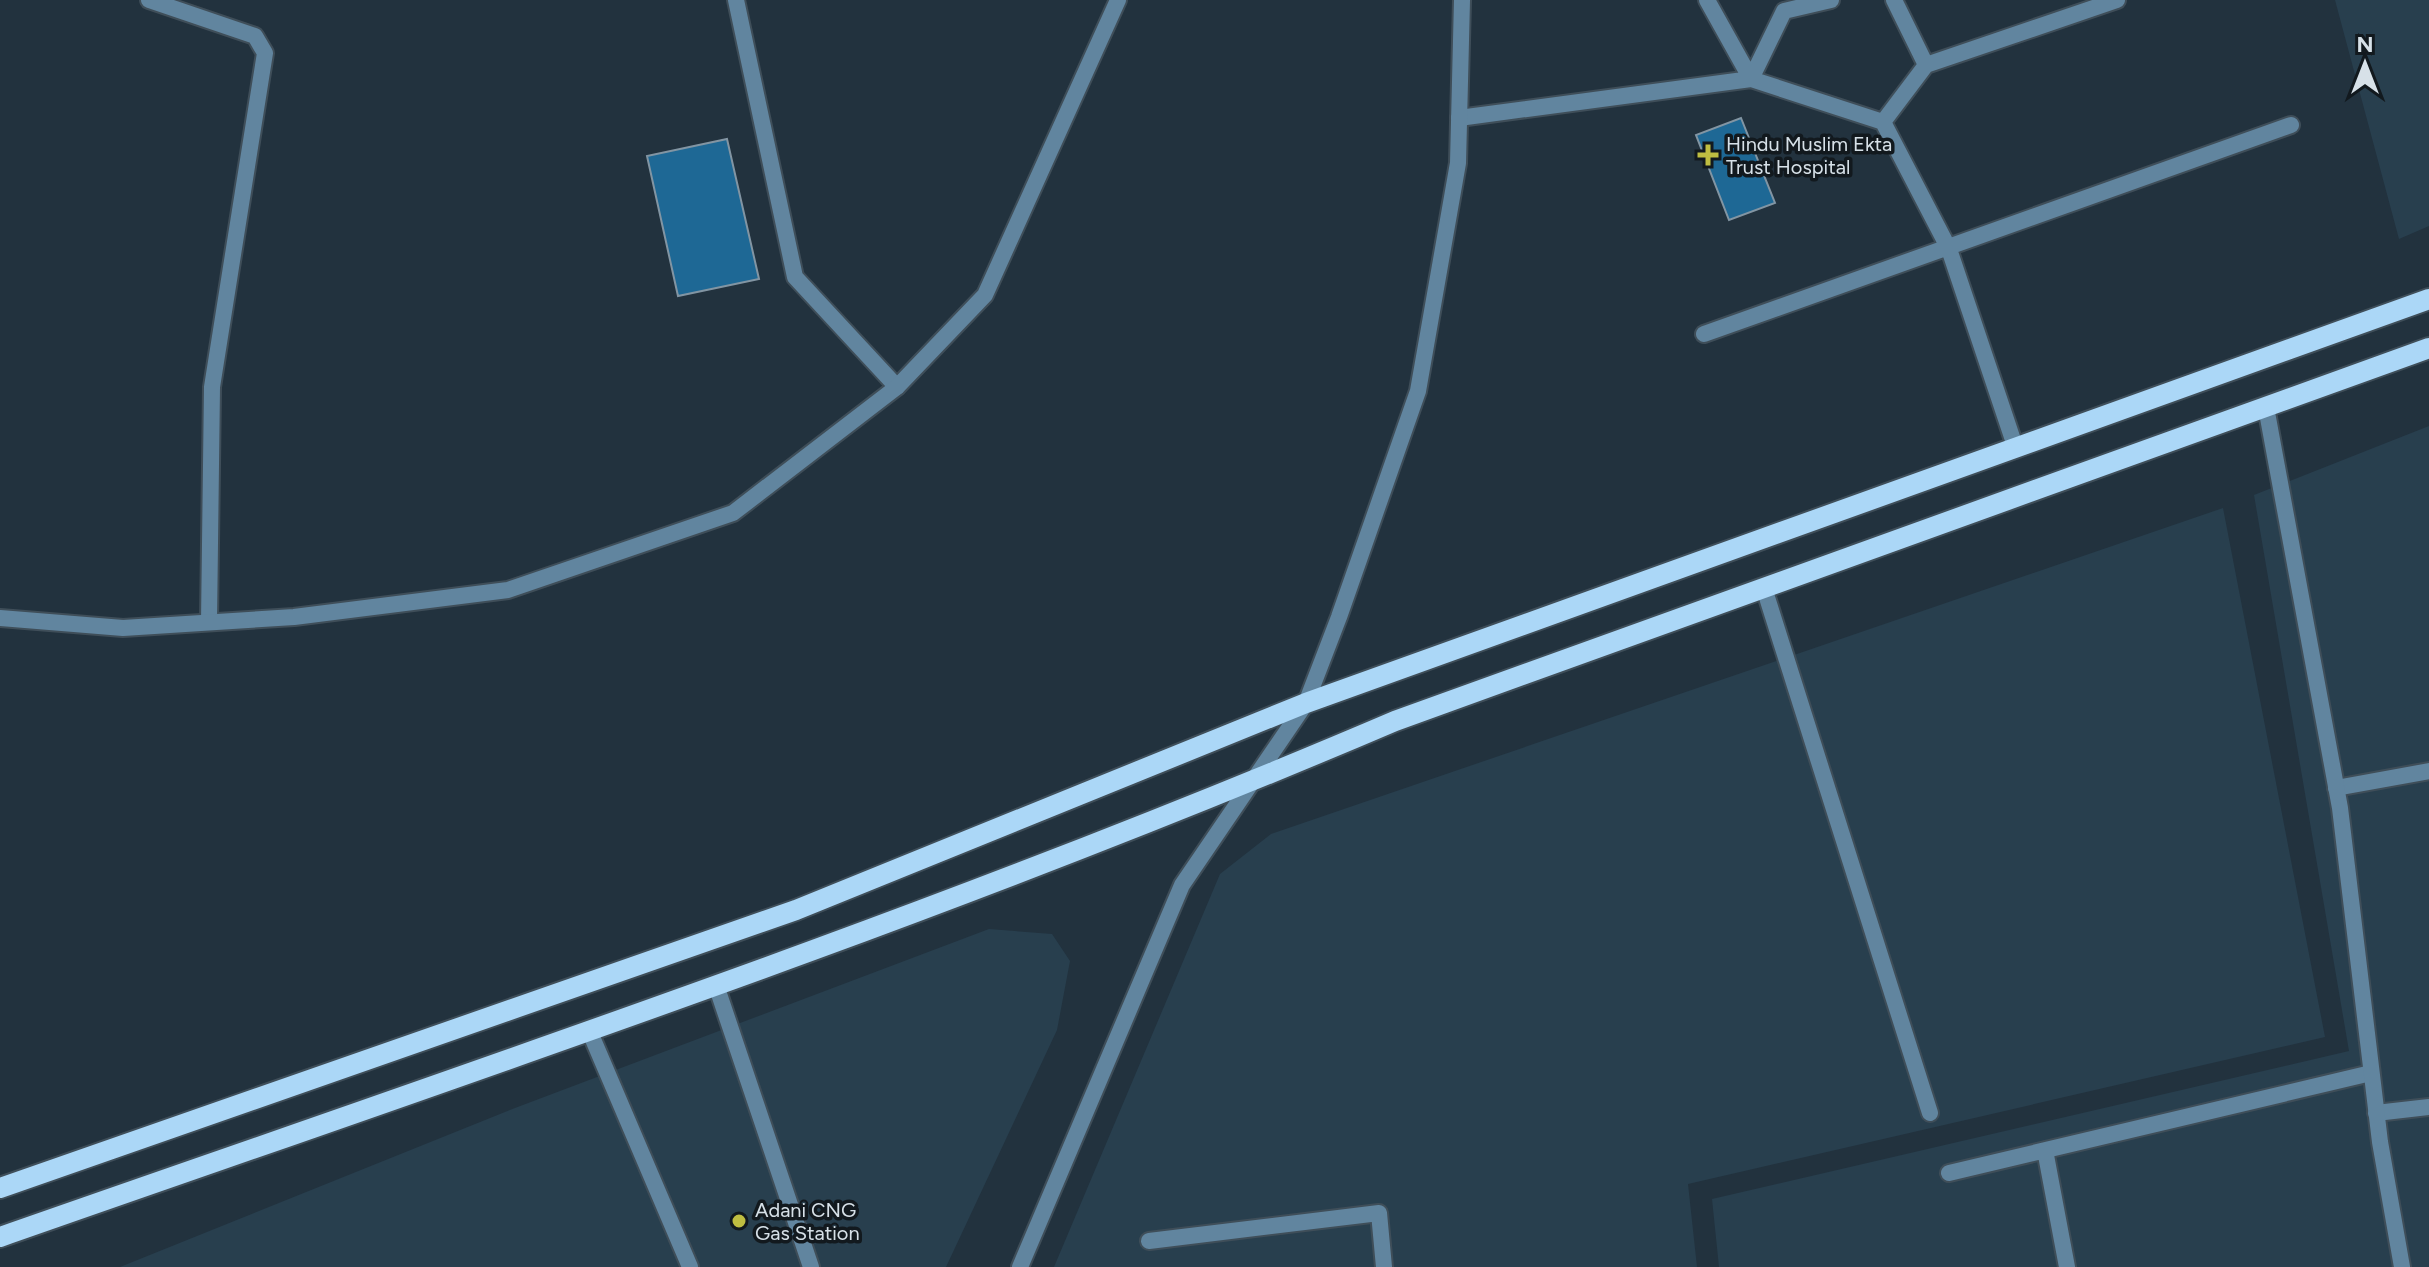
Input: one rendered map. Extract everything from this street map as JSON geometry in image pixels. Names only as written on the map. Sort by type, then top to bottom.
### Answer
[{"type":"main road","points":[[0,1188],[796,910],[1306,703],[2429,299]]},
{"type":"main road","points":[[0,1237],[716,985],[1256,780],[1395,721],[2429,348]]},
{"type":"street","points":[[149,0],[255,36],[265,53],[212,387],[209,622]]},
{"type":"street","points":[[736,0],[795,277],[897,387]]},
{"type":"street","points":[[0,618],[123,628],[294,617],[508,590],[733,513],[897,387],[985,295],[1118,0]]},
{"type":"street","points":[[1020,1267],[1182,885],[1306,703],[1418,391],[1458,163],[1462,0]]},
{"type":"street","points":[[1707,0],[1751,79]]},
{"type":"street","points":[[1751,79],[1784,11],[1831,0]]},
{"type":"street","points":[[1894,0],[1926,65]]},
{"type":"street","points":[[1883,122],[1926,65],[2117,0]]},
{"type":"street","points":[[1459,118],[1751,79],[1883,122],[1949,249],[2016,449]]},
{"type":"street","points":[[1704,334],[2291,125]]},
{"type":"street","points":[[2266,407],[2336,788],[2376,1113],[2402,1267]]},
{"type":"street","points":[[1764,588],[1930,1113]]},
{"type":"street","points":[[2336,788],[2429,771]]},
{"type":"street","points":[[716,985],[811,1267]]},
{"type":"street","points":[[589,1030],[690,1267]]},
{"type":"street","points":[[1949,1173],[2371,1073]]},
{"type":"street","points":[[2376,1113],[2429,1107]]},
{"type":"street","points":[[2045,1150],[2067,1267]]},
{"type":"street","points":[[1149,1241],[1379,1213],[1384,1267]]},
{"type":"shaded area","points":[[2335,0],[2429,0],[2429,226],[2399,239]]},
{"type":"shaded area","points":[[2429,426],[2429,1267],[1719,1267],[1712,1199],[2349,1051],[2254,495]]},
{"type":"shaded area","points":[[2223,508],[2325,1037],[1688,1184],[1697,1267],[1054,1267],[1220,874],[1271,834]]},
{"type":"shaded area","points":[[989,929],[1052,934],[1070,961],[1057,1030],[946,1267],[120,1267],[515,1108]]},
{"type":"building","points":[[1741,118],[1775,203],[1729,220],[1696,135]]},
{"type":"building","points":[[727,139],[759,279],[678,296],[647,156]]},
{"type":"place","name":"Hindu Muslim Ekta Trust Hospital","points":[[1708,155]]},
{"type":"place","name":"Adani CNG Gas Station","points":[[739,1221]]}]
